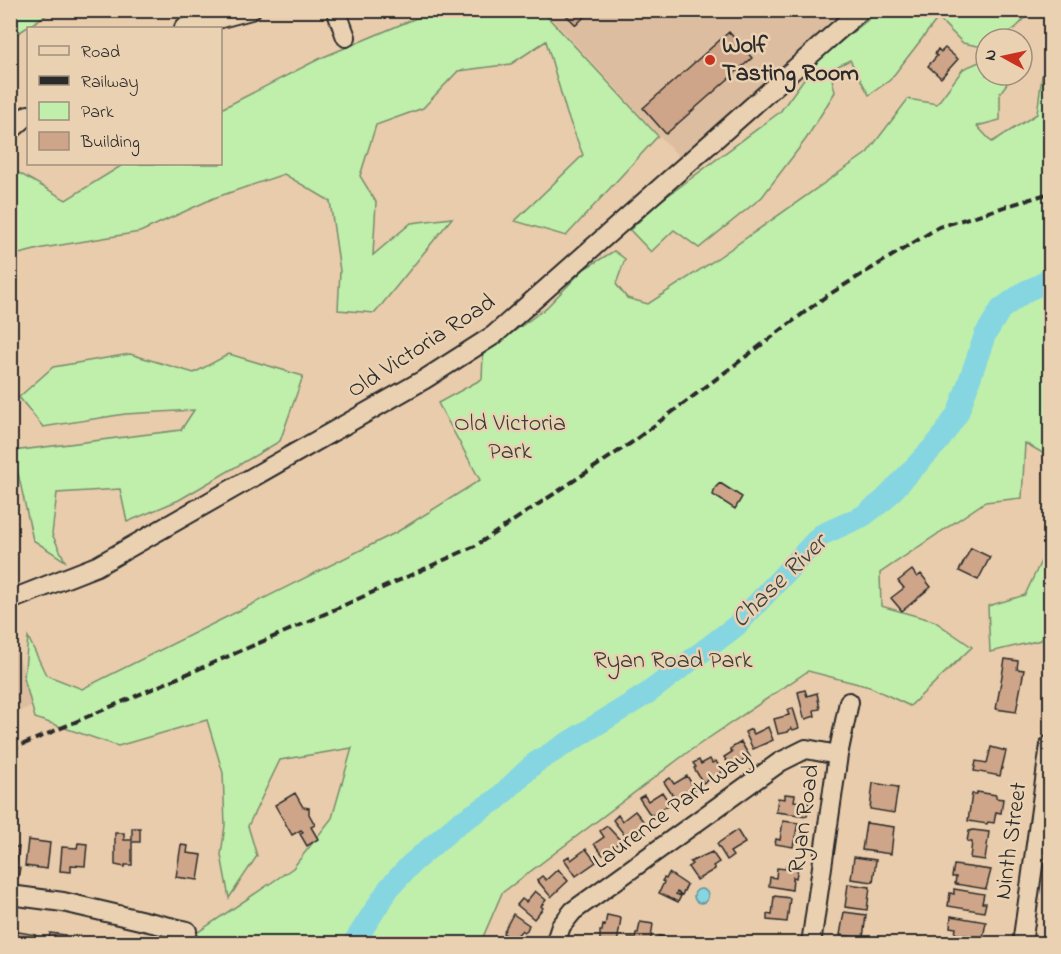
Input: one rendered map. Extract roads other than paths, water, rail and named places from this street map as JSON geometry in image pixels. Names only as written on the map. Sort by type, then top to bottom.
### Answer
[{"type":"street","points":[[336,10],[346,37]]},
{"type":"street","name":"Old Victoria Road","points":[[10,600],[97,566],[425,379],[494,335],[861,10]]},
{"type":"street","points":[[188,27],[241,12]]},
{"type":"street","points":[[10,131],[27,116]]},
{"type":"street","name":"Ryan Road","points":[[812,944],[838,756],[849,702]]},
{"type":"street","name":"Ninth Street","points":[[1022,944],[1042,860],[1050,745]]},
{"type":"street","name":"Laurence Park Way","points":[[555,944],[561,926],[573,911],[780,762],[806,749],[838,756]]},
{"type":"street","points":[[10,895],[63,902],[187,932]]},
{"type":"water","points":[[698,889],[704,889],[708,896],[704,903],[698,903],[694,899],[694,893]]},
{"type":"waterway","name":"Chase River","points":[[353,944],[389,888],[411,864],[459,823],[496,800],[535,763],[648,693],[736,626],[821,535],[863,516],[884,500],[939,441],[958,413],[985,335],[1001,309],[1050,277]]},
{"type":"railway","points":[[10,750],[287,631],[475,546],[631,443],[825,297],[939,227],[1050,193]]},
{"type":"place","name":"Wolf Tasting Room","points":[[710,60]]},
{"type":"park label","name":"Old Victoria Park","points":[[510,438]]},
{"type":"park label","name":"Ryan Road Park","points":[[673,661]]}]
